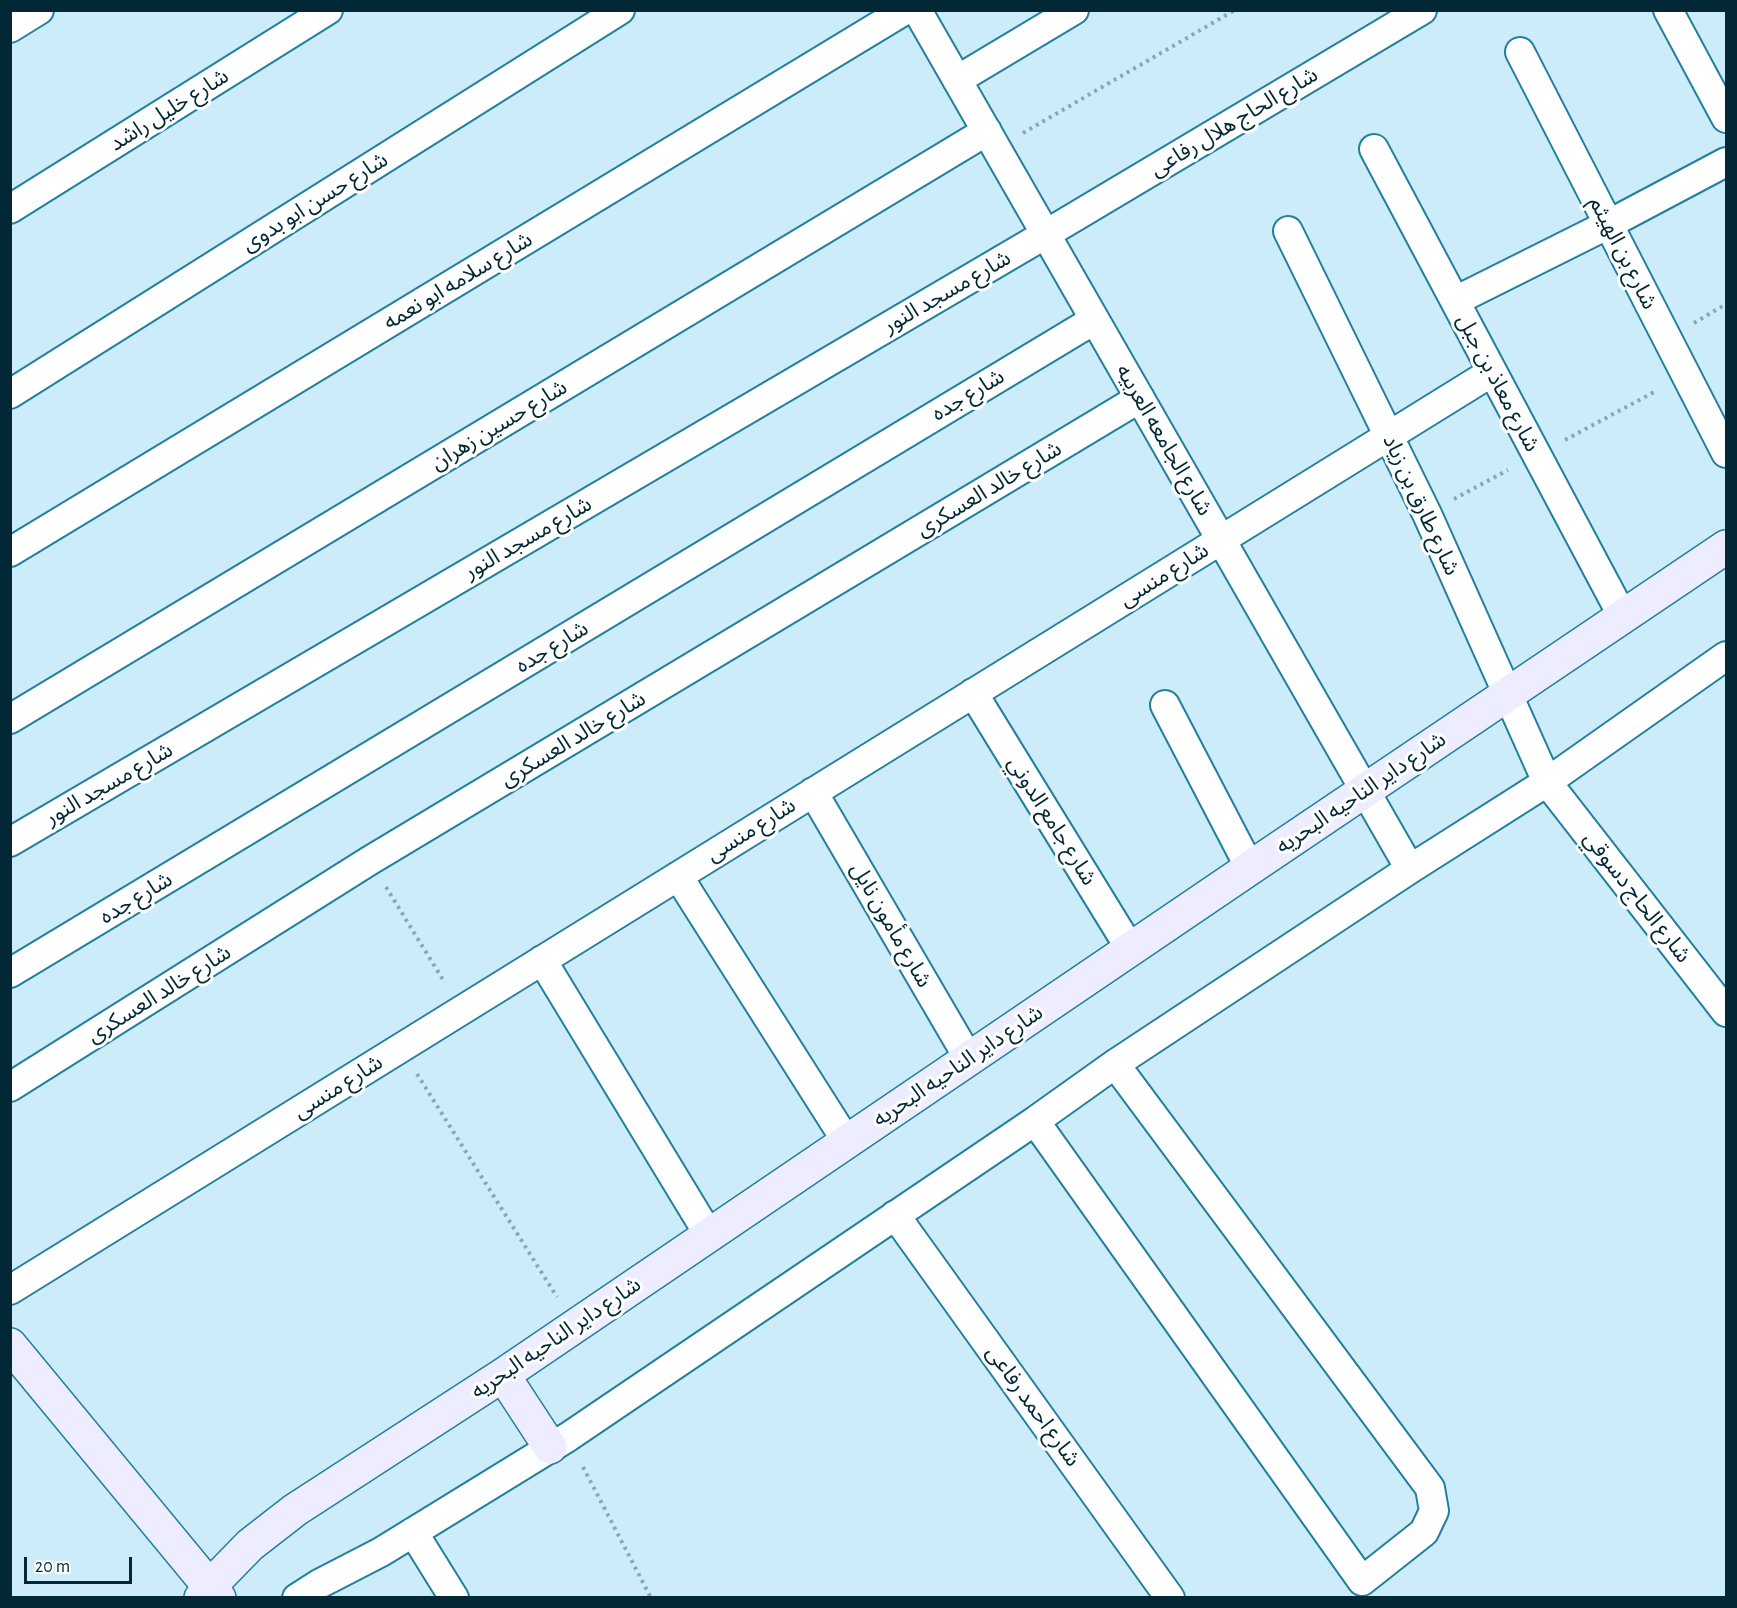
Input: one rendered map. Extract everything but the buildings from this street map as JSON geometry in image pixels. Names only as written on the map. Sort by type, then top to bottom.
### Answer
[{"type":"street","points":[[10,28],[39,10]]},
{"type":"street","name":"شارع خليل راشد","points":[[10,209],[328,10]]},
{"type":"street","name":"شارع حسن ابو بدوى","points":[[10,394],[620,10]]},
{"type":"street","name":"شارع سلامه ابو نعمه","points":[[10,552],[905,10]]},
{"type":"street","name":"شارع الجامعه العربيه","points":[[917,10],[1410,869]]},
{"type":"street","points":[[957,80],[1074,10]]},
{"type":"street","name":"شارع الحاج هلال رفاعى","points":[[1046,234],[1422,10]]},
{"type":"street","points":[[1668,10],[1726,118]]},
{"type":"street","name":"شارع بن الهيثم","points":[[1520,52],[1726,453]]},
{"type":"street","name":"شارع حسين زهران","points":[[10,719],[991,140]]},
{"type":"street","name":"شارع معاذ بن جبل","points":[[1374,148],[1623,617]]},
{"type":"street","points":[[1455,302],[1726,162]]},
{"type":"street","name":"شارع طارق بن زياد","points":[[1288,231],[1427,514],[1547,782]]},
{"type":"street","name":"شارع مسجد النور","points":[[10,842],[1046,234]]},
{"type":"street","name":"شارع جده","points":[[10,974],[1094,320]]},
{"type":"street","name":"شارع منسى","points":[[10,1290],[1492,372]]},
{"type":"street","name":"شارع خالد العسكرى","points":[[10,1087],[369,861],[1140,398]]},
{"type":"street","name":"شارع داير الناحيه البحريه","points":[[210,1594],[249,1545],[296,1510],[503,1375],[1726,547]]},
{"type":"street","points":[[297,1598],[381,1552],[559,1442],[1035,1121],[1115,1064],[1410,869],[1547,782],[1726,656]]},
{"type":"street","name":"شارع جامع الدوني","points":[[973,693],[1131,950]]},
{"type":"street","points":[[1165,705],[1250,868]]},
{"type":"street","name":"شارع الحاج دسوقي","points":[[1547,782],[1726,1012]]},
{"type":"street","name":"شارع مأمون نايل","points":[[813,792],[969,1059]]},
{"type":"street","points":[[678,876],[847,1142]]},
{"type":"street","points":[[542,960],[709,1235]]},
{"type":"street","points":[[1035,1121],[1362,1581],[1424,1532],[1434,1511],[1430,1488],[1115,1064]]},
{"type":"street","name":"شارع احمد رفاعى","points":[[895,1215],[1170,1598]]},
{"type":"street","points":[[10,1345],[210,1594]]},
{"type":"street","points":[[503,1375],[559,1442]]},
{"type":"street","points":[[413,1532],[454,1598]]},
{"type":"path","points":[[991,140],[1235,10]]},
{"type":"path","points":[[369,861],[462,1010]]},
{"type":"path","points":[[401,1048],[575,1326]]},
{"type":"path","points":[[559,1442],[651,1598]]}]
